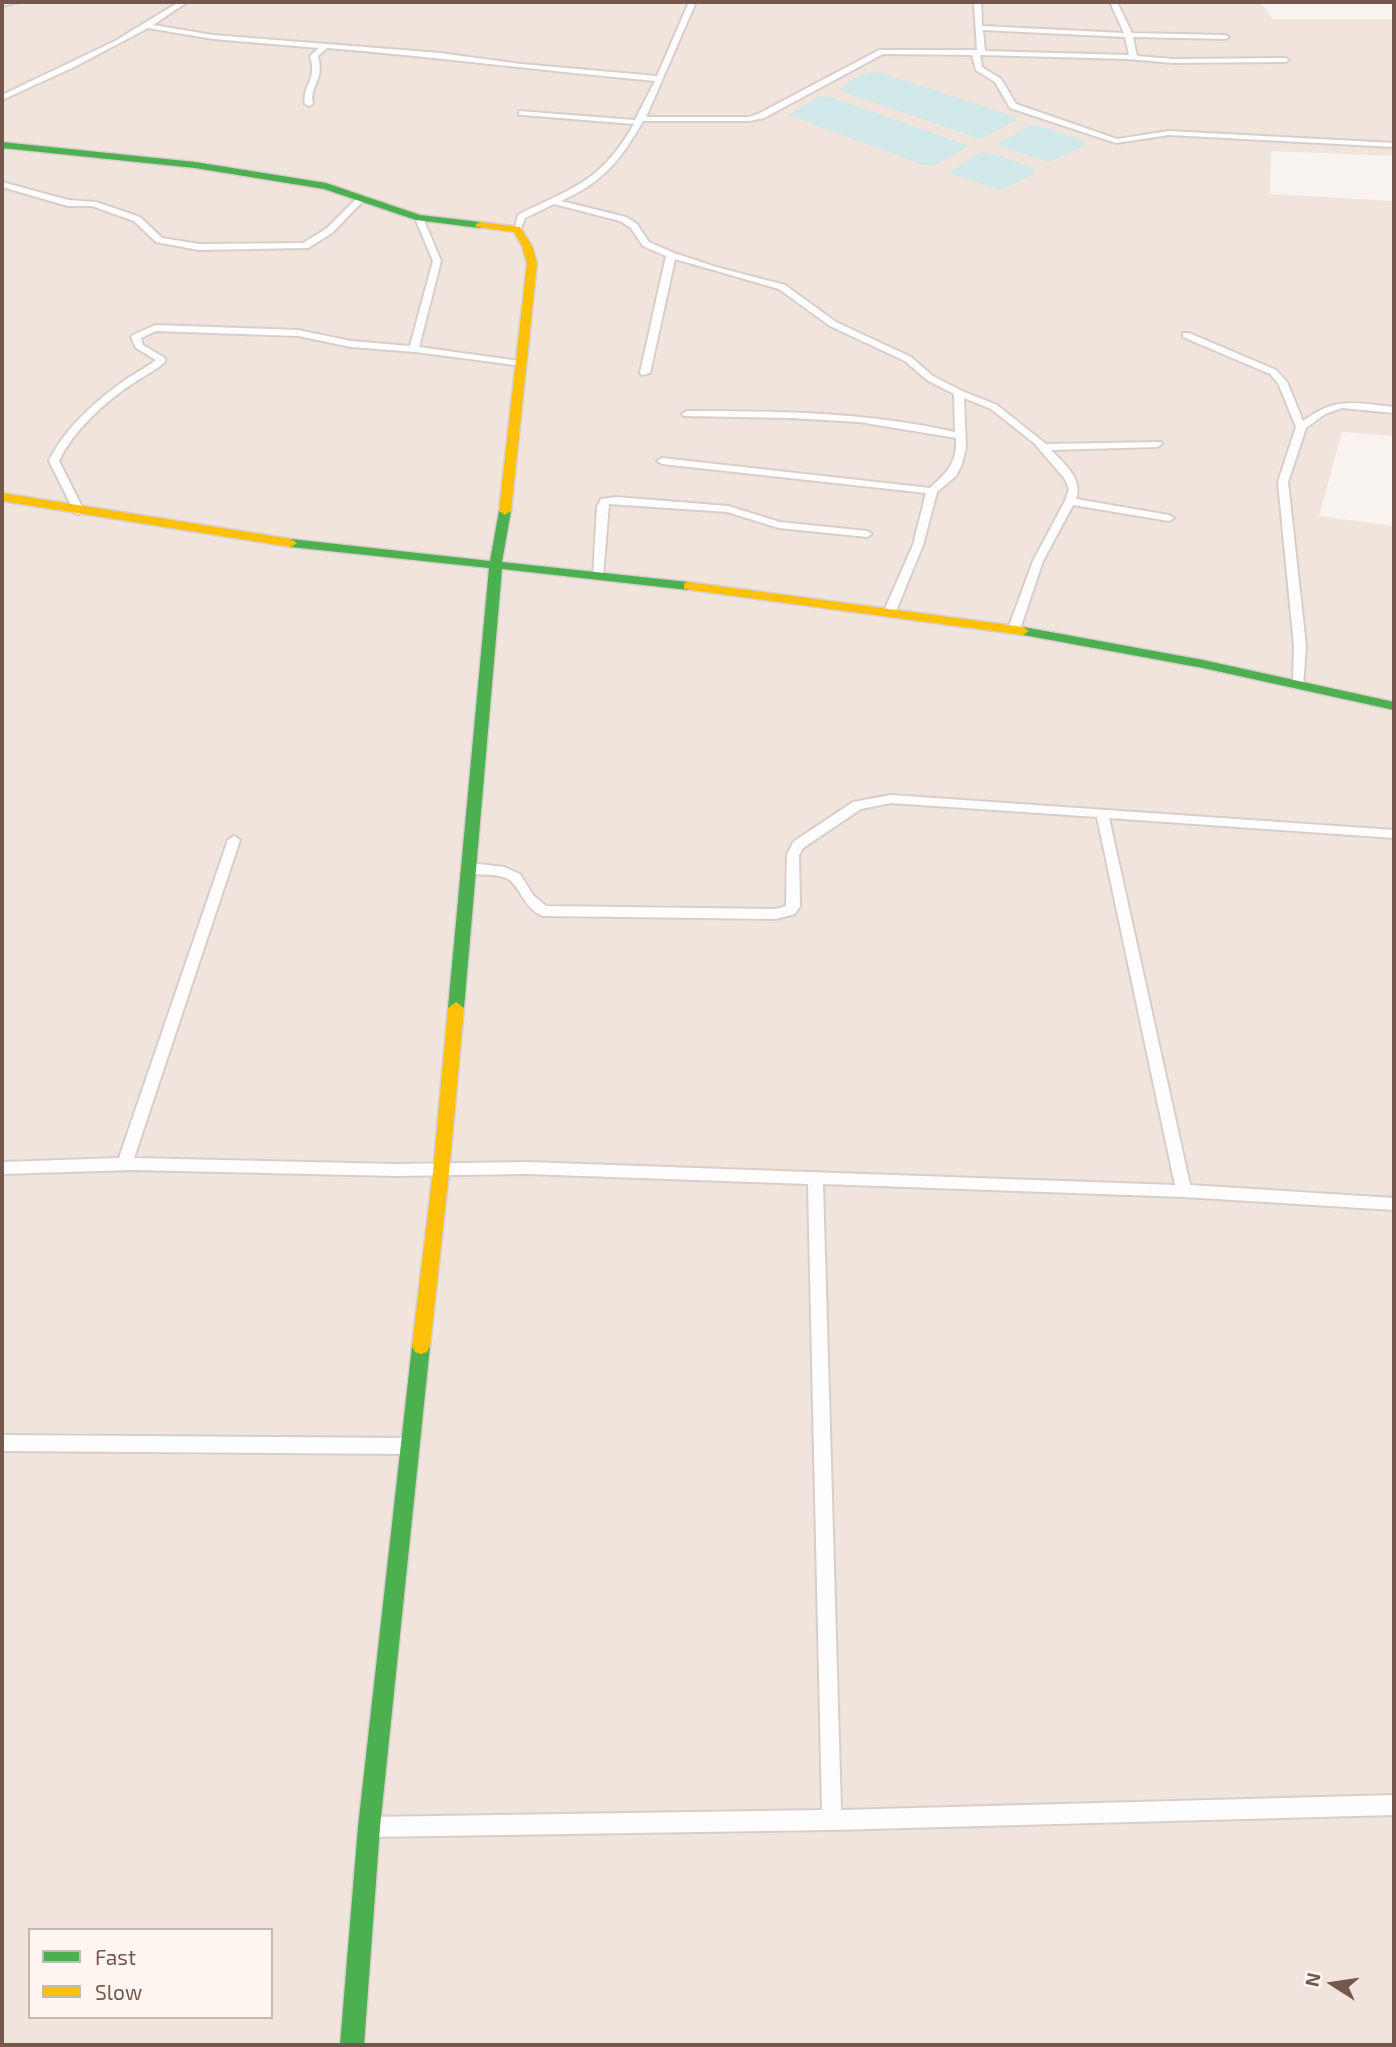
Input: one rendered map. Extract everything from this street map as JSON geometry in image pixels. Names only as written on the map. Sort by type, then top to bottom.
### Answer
[{"type":"street","points":[[2,4],[14,2]]},
{"type":"street","points":[[2,98],[148,26],[183,2]]},
{"type":"street","points":[[352,2045],[369,1827],[441,1172],[496,564],[512,464],[532,263],[527,246],[517,229],[521,217],[601,175],[614,162],[660,79],[693,2]]},
{"type":"street","points":[[977,2],[979,68],[998,81],[1013,106],[1115,141],[1169,133],[1394,145]]},
{"type":"street","points":[[1114,2],[1129,35],[1134,55],[1130,58]]},
{"type":"street","points":[[148,26],[213,37],[440,55],[660,79]]},
{"type":"street","points":[[979,28],[1225,37]]},
{"type":"street","points":[[309,104],[307,93],[316,83],[320,68],[314,56],[324,47]]},
{"type":"street","points":[[522,113],[638,120],[761,116],[883,52],[978,52],[1173,61],[1285,60]]},
{"type":"street","points":[[2,145],[39,146],[273,177],[327,186],[360,200],[419,218],[517,229]]},
{"type":"street","points":[[2,184],[68,202],[93,204],[137,219],[159,240],[200,247],[305,246],[329,231],[360,200]]},
{"type":"street","points":[[554,202],[623,219],[634,226],[646,244],[671,255],[723,272],[782,286],[833,324],[908,359],[930,378],[959,393],[994,407],[1043,447],[1070,478],[1074,489],[1038,561],[1014,629]]},
{"type":"street","points":[[415,349],[424,304],[437,261],[419,218]]},
{"type":"street","points":[[645,373],[671,255]]},
{"type":"street","points":[[79,511],[54,461],[57,452],[69,435],[108,400],[162,360],[139,346],[136,337],[144,331],[155,328],[186,328],[298,333],[351,345],[415,349],[520,364]]},
{"type":"street","points":[[1186,335],[1273,372],[1282,382],[1301,426]]},
{"type":"street","points":[[890,611],[918,545],[932,491],[952,474],[961,447],[959,393]]},
{"type":"street","points":[[1299,683],[1300,646],[1283,482],[1301,426],[1322,412],[1341,405],[1394,410]]},
{"type":"street","points":[[687,414],[752,414],[865,421],[924,426],[961,436]]},
{"type":"street","points":[[1043,447],[1157,444]]},
{"type":"street","points":[[662,461],[932,491]]},
{"type":"street","points":[[2,497],[79,511],[359,552],[462,564],[496,564],[890,611],[1014,629],[1299,683],[1394,706]]},
{"type":"street","points":[[598,576],[602,507],[606,501],[628,500],[728,509],[779,525],[867,534]]},
{"type":"street","points":[[1070,501],[1169,518]]},
{"type":"street","points":[[470,868],[504,872],[515,877],[528,898],[543,911],[776,914],[790,911],[793,906],[793,855],[798,845],[857,805],[891,799],[1394,834]]},
{"type":"street","points":[[1102,813],[1184,1191]]},
{"type":"street","points":[[125,1164],[234,840]]},
{"type":"street","points":[[2,1168],[125,1164],[441,1172],[527,1168],[1184,1191],[1394,1204]]},
{"type":"street","points":[[814,1177],[832,1820]]},
{"type":"street","points":[[2,1443],[409,1446]]},
{"type":"street","points":[[369,1827],[832,1820],[1394,1805]]},
{"type":"shaded area","points":[[2,2],[1260,2],[1273,19],[1394,19],[1394,156],[1271,151],[1270,194],[1394,201],[1394,436],[1342,432],[1319,516],[1394,526],[1394,2045],[2,2045]]},
{"type":"water","points":[[879,72],[1013,116],[1016,120],[981,139],[840,91],[857,77]]},
{"type":"water","points":[[828,96],[969,146],[936,165],[923,165],[789,115],[818,97]]},
{"type":"water","points":[[1036,125],[1080,139],[1085,142],[1085,146],[1049,162],[1000,146],[1001,142],[1028,126]]},
{"type":"water","points":[[982,152],[1035,169],[1034,174],[1001,190],[952,174],[952,170]]},
{"type":"traffic: fast","points":[[2,145],[195,165],[326,186],[419,218],[480,225]]},
{"type":"traffic: fast","points":[[456,1008],[496,564],[505,511]]},
{"type":"traffic: fast","points":[[291,543],[688,586]]},
{"type":"traffic: fast","points":[[1023,631],[1203,664],[1394,706]]},
{"type":"traffic: fast","points":[[352,2045],[369,1827],[421,1346]]},
{"type":"traffic: slow","points":[[480,225],[517,229],[527,246],[532,263],[505,511]]},
{"type":"traffic: slow","points":[[2,497],[291,543]]},
{"type":"traffic: slow","points":[[688,586],[1023,631]]},
{"type":"traffic: slow","points":[[421,1346],[456,1008]]}]
